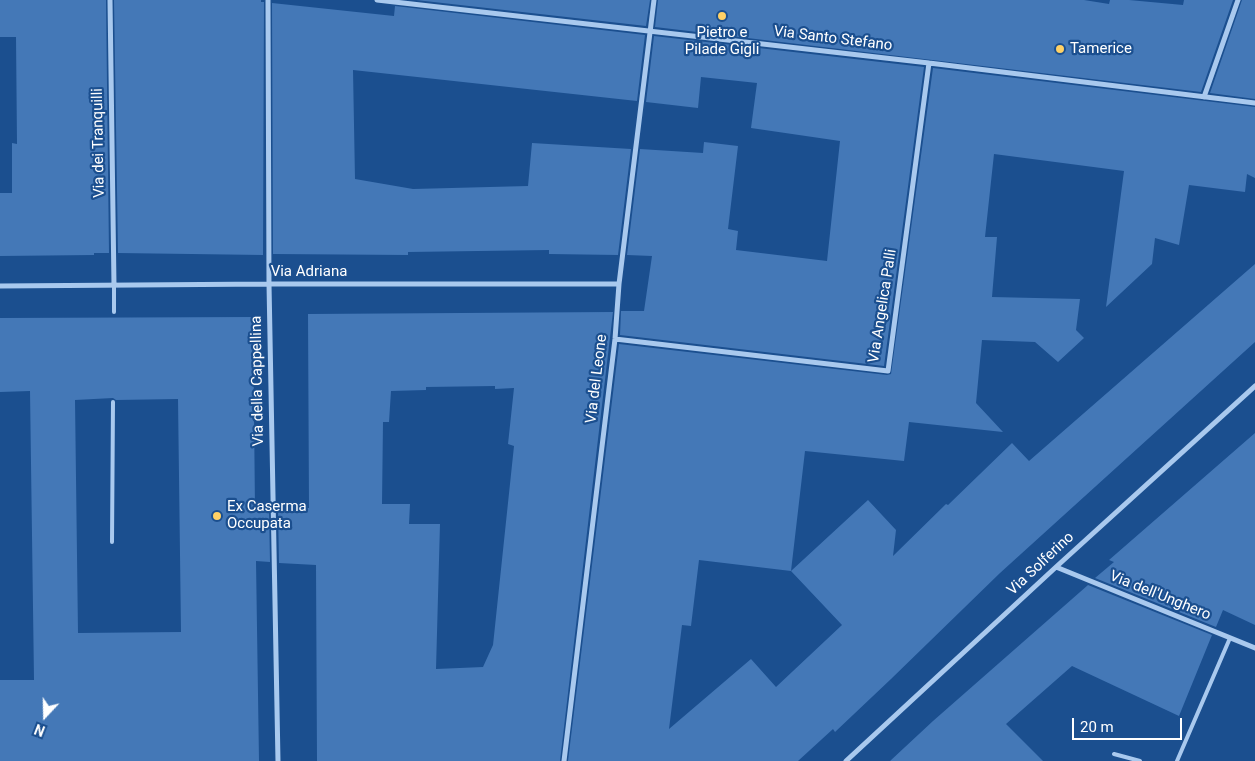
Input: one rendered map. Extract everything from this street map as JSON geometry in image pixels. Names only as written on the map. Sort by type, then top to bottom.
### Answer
[{"type":"street","name":"Via dei Tranquilli","points":[[110,0],[114,285]]},
{"type":"street","name":"Via della Cappellina","points":[[268,0],[269,284],[278,761]]},
{"type":"street","name":"Via Santo Stefano","points":[[377,0],[651,30],[1255,103]]},
{"type":"street","name":"Via del Leone","points":[[564,761],[654,0]]},
{"type":"street","points":[[1204,96],[1238,0]]},
{"type":"street","name":"Via Angelica Palli","points":[[615,339],[888,371],[929,63]]},
{"type":"street","name":"Via Adriana","points":[[0,286],[619,284]]},
{"type":"street","name":"Via Solferino","points":[[846,761],[1255,386]]},
{"type":"street","name":"Via dell'Unghero","points":[[1056,567],[1255,648]]},
{"type":"lane","points":[[114,285],[114,312]]},
{"type":"lane","points":[[112,542],[113,402]]},
{"type":"lane","points":[[1177,761],[1230,638]]},
{"type":"lane","points":[[1114,754],[1140,761]]},
{"type":"building","points":[[0,0],[106,0],[109,253],[94,253],[94,255],[0,256],[0,193],[12,193],[12,143],[17,144],[16,37],[0,37]]},
{"type":"building","points":[[114,0],[261,0],[261,2],[264,2],[263,255],[118,253]]},
{"type":"building","points":[[416,0],[650,0],[646,26]]},
{"type":"building","points":[[658,0],[1084,0],[1109,4],[1110,0],[1129,0],[1183,5],[1184,0],[1233,0],[1201,92],[655,27]]},
{"type":"building","points":[[1242,0],[1255,0],[1255,99],[1210,93]]},
{"type":"building","points":[[272,3],[394,16],[395,6],[645,35],[637,101],[353,70],[355,179],[413,189],[528,186],[532,143],[631,149],[618,255],[549,254],[549,250],[408,252],[408,255],[273,254]]},
{"type":"building","points":[[654,36],[924,67],[884,366],[620,335],[621,311],[644,311],[652,256],[627,255],[640,149],[703,153],[704,142],[738,146],[728,229],[738,231],[736,250],[827,261],[840,141],[751,128],[757,83],[701,77],[698,108],[646,102]]},
{"type":"building","points":[[933,68],[1255,107],[1255,178],[1247,174],[1245,192],[1189,185],[1179,245],[1155,238],[1152,264],[1106,307],[1124,171],[994,154],[985,237],[997,237],[992,297],[1080,299],[1076,330],[1084,338],[1058,362],[1035,342],[982,340],[976,403],[1003,432],[909,422],[904,461],[805,451],[791,571],[868,500],[896,530],[893,556],[1012,443],[1029,461],[1255,264],[1255,342],[1000,573],[835,732],[833,729],[798,761],[568,761],[619,344],[891,374]],"holes":[[[699,560],[791,571],[842,625],[776,687],[751,659],[669,729],[682,625],[691,626]]]},
{"type":"building","points":[[613,312],[560,761],[317,761],[316,565],[279,563],[278,508],[309,508],[308,314]],"holes":[[[495,386],[495,389],[514,388],[508,444],[514,446],[493,645],[483,667],[436,669],[440,524],[409,524],[410,504],[382,504],[383,422],[389,422],[391,391],[426,390],[426,387]]]},
{"type":"building","name":"Ex Caserma Occupata","points":[[253,317],[255,509],[269,509],[270,562],[256,561],[259,761],[0,761],[0,680],[34,680],[30,391],[0,392],[0,318]],"holes":[[[113,398],[116,400],[178,399],[181,632],[78,633],[75,400]]]},
{"type":"building","points":[[1255,433],[1255,625],[1223,610],[1216,627],[1095,578],[1114,562],[1109,560]]},
{"type":"building","points":[[1088,585],[1212,635],[1179,716],[1072,666],[1006,724],[1043,761],[890,761],[933,721]]},
{"type":"place","name":"Pietro e Pilade Gigli","points":[[722,16]]},
{"type":"place","name":"Tamerice","points":[[1060,49]]},
{"type":"place","name":"Ex Caserma Occupata","points":[[217,516]]}]
